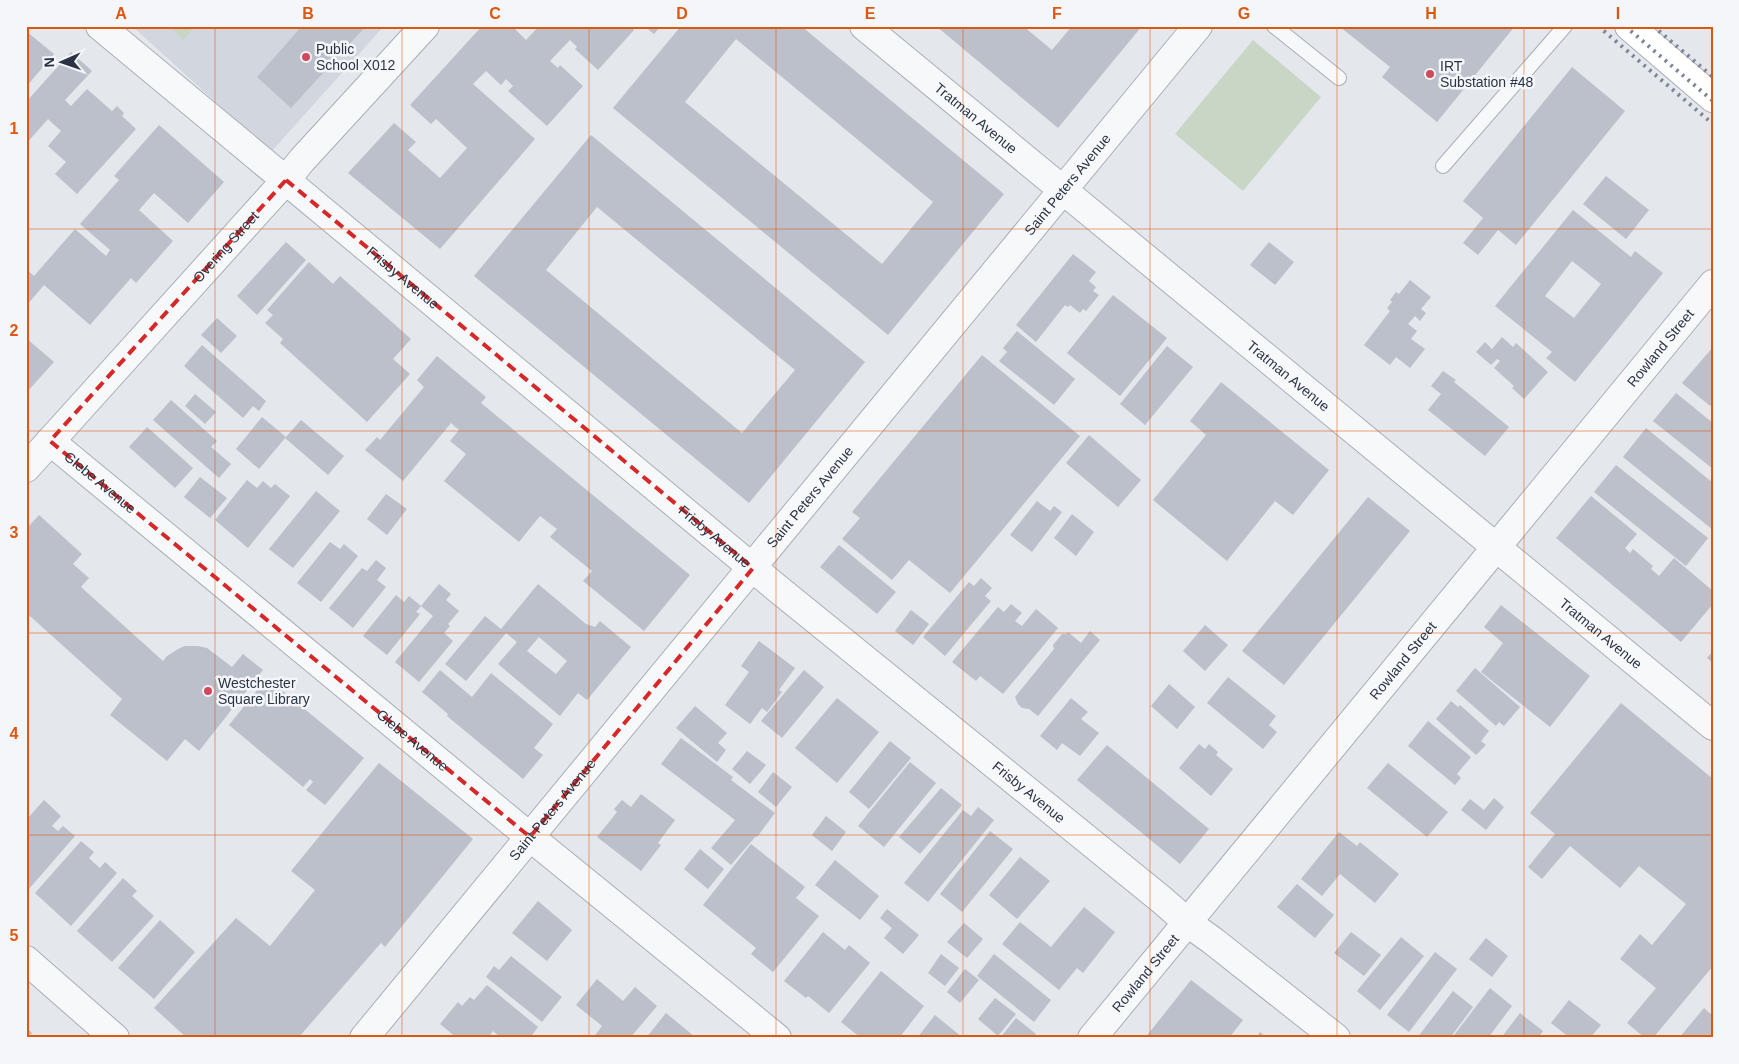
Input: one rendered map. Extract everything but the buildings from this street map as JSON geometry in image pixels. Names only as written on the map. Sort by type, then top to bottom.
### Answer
[{"type":"main road","points":[[1629,26],[1713,98]]},
{"type":"street","name":"Frisby Avenue","points":[[100,26],[752,568],[1188,923],[1336,1038]]},
{"type":"street","name":"Overing Street","points":[[26,468],[425,26]]},
{"type":"street","name":"Tratman Avenue","points":[[864,26],[1713,726]]},
{"type":"street","name":"Saint Peters Avenue","points":[[364,1038],[1198,26]]},
{"type":"street","name":"Rowland Street","points":[[1092,1038],[1713,284]]},
{"type":"street","name":"Glebe Avenue","points":[[50,441],[530,838],[777,1038]]},
{"type":"street","points":[[26,960],[115,1038]]},
{"type":"lane","points":[[1274,26],[1338,78]]},
{"type":"lane","points":[[1444,166],[1565,26]]},
{"type":"highlighted area","points":[[286,180],[753,568],[530,837],[50,441]]},
{"type":"shaded area","points":[[132,26],[384,26],[271,152]]},
{"type":"green space","points":[[169,26],[195,26],[183,40]]},
{"type":"green space","points":[[1253,40],[1321,97],[1243,191],[1175,134]]},
{"type":"railway","points":[[1598,26],[1713,124]]},
{"type":"railway","points":[[1625,26],[1713,101]]},
{"type":"railway","points":[[1653,26],[1713,77]]},
{"type":"place","name":"Public School X012","points":[[306,57]]},
{"type":"place","name":"IRT Substation #48","points":[[1430,74]]},
{"type":"place","name":"Westchester Square Library","points":[[208,691]]}]
